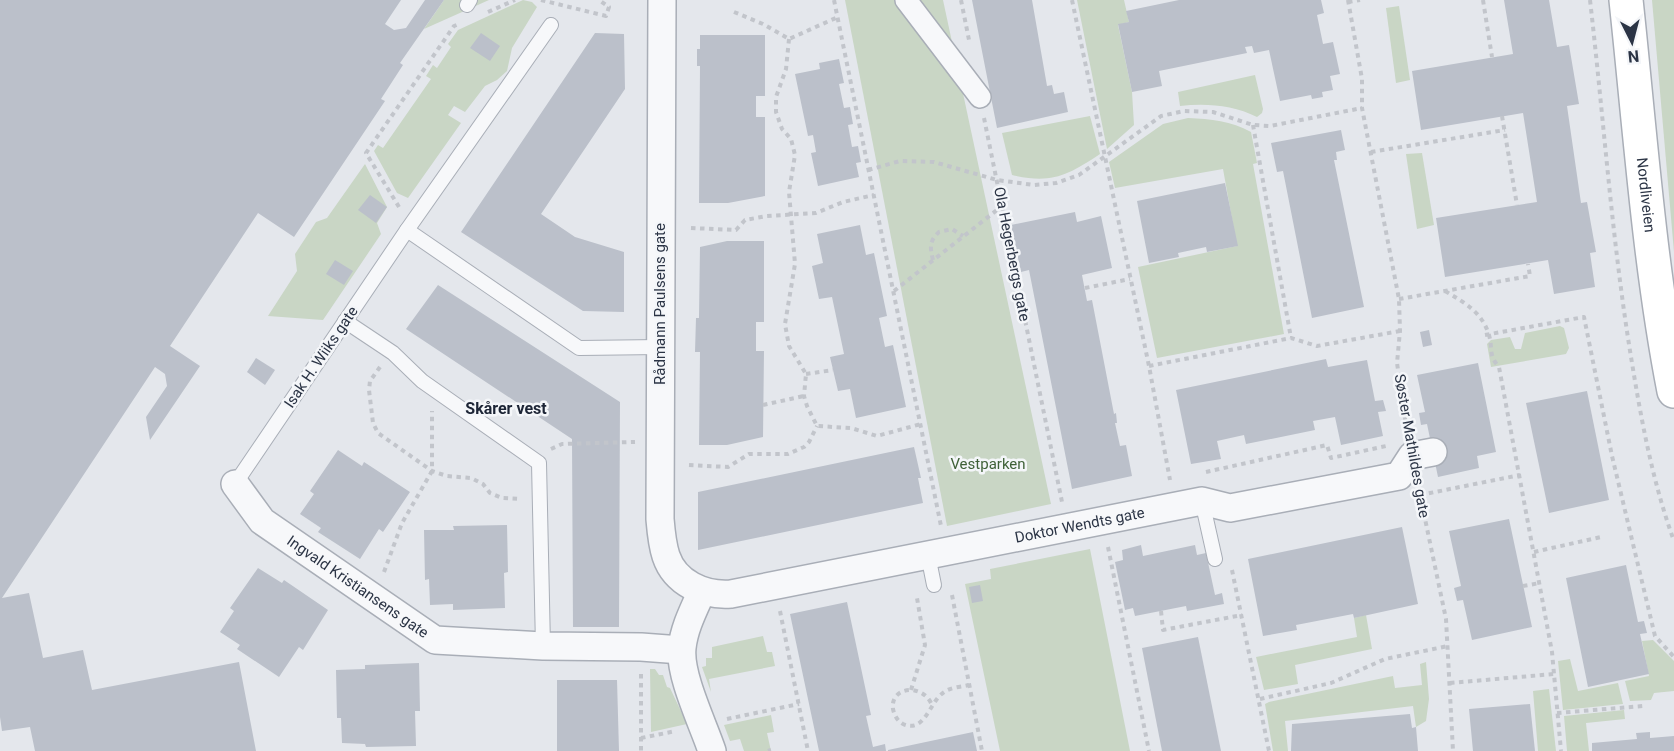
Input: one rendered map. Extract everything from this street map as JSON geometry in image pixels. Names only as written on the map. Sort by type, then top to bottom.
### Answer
[{"type":"main road","name":"Nordliveien","points":[[1626,0],[1658,297],[1674,391]]},
{"type":"street","name":"Rådmann Paulsens gate","points":[[662,0],[660,519],[666,557],[672,568],[685,583],[709,592]]},
{"type":"street","points":[[906,0],[980,97]]},
{"type":"street","name":"Doktor Wendts gate","points":[[709,592],[741,592],[1202,501],[1230,508],[1399,476],[1418,449]]},
{"type":"street","name":"Ingvald Kristiansens gate","points":[[236,484],[262,521],[435,640],[681,650]]},
{"type":"street","points":[[709,592],[685,632],[681,650],[685,675],[712,751]]},
{"type":"lane","name":"Isak H. Wiiks gate","points":[[236,484],[409,226],[551,25]]},
{"type":"lane","points":[[409,226],[579,348],[660,347]]},
{"type":"lane","points":[[345,321],[390,351],[422,381],[539,463],[543,646]]},
{"type":"lane","points":[[1202,501],[1215,559]]},
{"type":"lane","points":[[928,555],[934,585]]},
{"type":"path","points":[[484,13],[515,0]]},
{"type":"path","points":[[542,0],[606,16],[609,7],[599,0]]},
{"type":"path","points":[[834,0],[942,531]]},
{"type":"path","points":[[961,0],[969,43]]},
{"type":"path","points":[[1072,0],[1149,366],[1170,480],[1159,483]]},
{"type":"path","points":[[1348,1],[1360,0]]},
{"type":"path","points":[[1482,0],[1492,57]]},
{"type":"path","name":"Søster Mathildes gate","points":[[1348,1],[1362,79],[1362,108],[1399,299],[1400,331],[1397,363],[1418,449]]},
{"type":"path","points":[[734,12],[763,24],[789,39]]},
{"type":"path","points":[[789,39],[838,17]]},
{"type":"path","points":[[409,226],[366,153],[454,26],[464,22]]},
{"type":"path","points":[[789,39],[786,69],[776,97],[776,112],[782,129],[791,140],[795,155],[789,192],[795,264],[786,308],[786,336],[789,346],[806,374],[804,396],[817,426]]},
{"type":"path","name":"Ola Hegerbergs gate","points":[[980,97],[1063,507],[1068,504]]},
{"type":"path","points":[[868,170],[900,161],[934,162],[997,180],[1034,185],[1056,183],[1079,175],[1161,116],[1184,111],[1213,112],[1253,125],[1270,126],[1362,108]]},
{"type":"path","points":[[1502,116],[1517,205]]},
{"type":"path","points":[[1253,125],[1292,338]]},
{"type":"path","points":[[1371,152],[1505,130]]},
{"type":"path","points":[[691,228],[736,230],[745,220],[816,213],[843,202],[874,195]]},
{"type":"path","points":[[894,291],[1002,206]]},
{"type":"path","points":[[933,260],[930,251],[931,242],[939,232],[952,229],[963,237]]},
{"type":"path","points":[[1399,299],[1530,276],[1528,264]]},
{"type":"path","points":[[1085,288],[1130,279]]},
{"type":"path","points":[[1445,291],[1476,310],[1487,335],[1492,359],[1499,367],[1540,583],[1554,674],[1561,751]]},
{"type":"path","points":[[1487,335],[1584,317],[1612,456],[1654,636],[1674,657]]},
{"type":"path","points":[[1149,366],[1292,338],[1317,346],[1400,331]]},
{"type":"path","points":[[390,351],[370,381],[373,423],[378,434],[432,471],[447,476],[471,478],[483,484],[490,493],[502,498],[540,498]]},
{"type":"path","points":[[806,374],[833,370]]},
{"type":"path","points":[[375,598],[402,523],[432,471],[430,413],[441,394]]},
{"type":"path","points":[[764,405],[804,396]]},
{"type":"path","points":[[817,426],[851,428],[877,436],[921,424]]},
{"type":"path","points":[[689,465],[728,467],[749,454],[788,454],[804,447],[817,426]]},
{"type":"path","points":[[539,463],[547,451],[562,444],[640,442]]},
{"type":"path","points":[[1204,473],[1327,445],[1331,458],[1418,449]]},
{"type":"path","name":"Søster Mathildes gate","points":[[1454,751],[1446,619],[1419,495],[1520,475]]},
{"type":"path","points":[[1102,520],[1149,751]]},
{"type":"path","points":[[1534,552],[1602,537]]},
{"type":"path","points":[[1230,561],[1269,751]]},
{"type":"path","points":[[1523,586],[1540,583]]},
{"type":"path","points":[[911,690],[925,645],[916,590]]},
{"type":"path","points":[[952,593],[982,751]]},
{"type":"path","points":[[779,608],[808,751]]},
{"type":"path","points":[[1161,611],[1163,630],[1242,615]]},
{"type":"path","points":[[1260,699],[1331,683],[1385,659],[1448,646]]},
{"type":"path","points":[[641,647],[641,751]]},
{"type":"path","points":[[1449,683],[1554,674]]},
{"type":"path","points":[[932,703],[928,696],[917,689],[898,695],[893,702],[897,718],[902,724],[910,725],[925,718],[932,703],[943,692],[969,684]]},
{"type":"path","points":[[1557,713],[1643,706]]},
{"type":"green space","points":[[444,0],[489,0],[424,29]]},
{"type":"green space","points":[[523,0],[532,2],[537,7],[512,48],[507,71],[497,80],[485,86],[465,112],[454,106],[448,115],[461,123],[408,198],[397,193],[374,151],[378,145],[383,148],[431,79],[426,76],[433,65],[437,68],[451,47],[448,44],[458,30]]},
{"type":"green space","name":"Vestparken","points":[[845,0],[943,0],[1051,504],[947,526]]},
{"type":"green space","points":[[1077,0],[1124,0],[1129,22],[1118,25],[1132,92],[1134,125],[1107,149]]},
{"type":"green space","points":[[1652,0],[1674,0],[1674,252]]},
{"type":"green space","points":[[1399,6],[1410,80],[1396,83],[1386,8]]},
{"type":"green space","points":[[1255,75],[1263,109],[1257,117],[1219,106],[1180,106],[1178,92]]},
{"type":"green space","points":[[1090,116],[1100,154],[1078,168],[1058,176],[1038,179],[1012,175],[1002,133]]},
{"type":"green space","points":[[1188,118],[1221,121],[1251,132],[1257,163],[1253,164],[1284,334],[1157,358],[1138,267],[1237,246],[1223,169],[1115,188],[1109,162],[1163,124]]},
{"type":"green space","points":[[1422,153],[1434,225],[1417,229],[1406,154]]},
{"type":"green space","points":[[365,164],[387,207],[377,223],[381,234],[323,320],[268,316],[297,271],[295,254],[316,222],[327,218]]},
{"type":"green space","points":[[1560,326],[1564,328],[1569,348],[1566,354],[1491,367],[1487,344],[1491,340],[1510,337],[1515,349],[1521,349],[1525,333]]},
{"type":"green space","points":[[1090,549],[1130,751],[1000,751],[965,584],[991,579],[990,569]]},
{"type":"green space","points":[[1366,615],[1372,649],[1295,665],[1298,684],[1264,690],[1256,657],[1357,637],[1354,618]]},
{"type":"green space","points":[[763,636],[767,652],[772,652],[775,666],[709,679],[711,692],[702,667],[706,666],[706,658],[712,658],[712,647]]},
{"type":"green space","points":[[1653,640],[1674,661],[1674,691],[1654,693],[1651,700],[1630,701],[1625,681],[1649,676],[1642,641]]},
{"type":"green space","points":[[1570,659],[1578,691],[1618,683],[1623,704],[1563,710],[1558,661]]},
{"type":"green space","points":[[1426,662],[1429,699],[1426,721],[1416,727],[1413,706],[1285,721],[1288,751],[1273,751],[1265,704],[1393,676],[1395,688],[1422,685],[1420,664]]},
{"type":"green space","points":[[650,669],[655,669],[659,675],[663,675],[687,724],[651,732]]},
{"type":"green space","points":[[1549,689],[1556,751],[1538,751],[1533,691]]},
{"type":"green space","points":[[1624,710],[1625,719],[1586,723],[1589,751],[1567,751],[1564,716]]},
{"type":"green space","points":[[771,715],[774,732],[767,733],[771,751],[744,751],[740,739],[730,741],[724,725]]},
{"type":"building","points":[[0,0],[401,0],[385,24],[394,30],[406,28],[425,0],[444,0],[400,63],[403,65],[381,99],[385,101],[294,237],[258,213],[170,346],[200,366],[150,440],[146,417],[167,386],[165,374],[155,367],[2,598],[29,593],[43,658],[83,650],[92,690],[239,662],[256,751],[35,751],[30,727],[2,731],[0,717]]},
{"type":"building","points":[[972,0],[1032,0],[1047,86],[1052,85],[1054,94],[1064,92],[1068,112],[997,128]]},
{"type":"building","points":[[1179,0],[1321,0],[1324,13],[1317,15],[1323,44],[1333,42],[1340,74],[1330,76],[1333,90],[1322,92],[1323,97],[1312,99],[1311,95],[1280,101],[1269,50],[1254,53],[1252,46],[1245,47],[1247,53],[1159,71],[1162,86],[1132,92],[1118,24],[1129,22],[1126,11]]},
{"type":"building","points":[[1504,0],[1549,0],[1557,47],[1569,45],[1579,104],[1567,106],[1581,203],[1587,202],[1596,252],[1590,253],[1595,287],[1554,294],[1548,260],[1445,277],[1436,218],[1537,202],[1523,113],[1421,130],[1412,71],[1513,54]]},
{"type":"building","points":[[481,33],[500,46],[490,61],[470,48]]},
{"type":"building","points":[[595,33],[624,34],[625,89],[541,214],[575,237],[624,252],[624,312],[583,311],[461,232]]},
{"type":"building","points":[[700,35],[765,35],[765,96],[756,96],[756,117],[765,117],[765,196],[728,203],[699,203],[700,66],[697,66],[697,49],[700,49]]},
{"type":"building","points":[[839,59],[844,83],[839,84],[844,108],[850,107],[853,124],[848,125],[852,147],[858,146],[861,162],[856,163],[859,177],[818,186],[811,153],[816,152],[813,135],[808,136],[795,74],[820,69],[819,63]]},
{"type":"building","points":[[1341,130],[1345,150],[1336,152],[1337,160],[1334,160],[1364,307],[1312,318],[1283,171],[1277,172],[1271,143]]},
{"type":"building","points":[[1225,183],[1238,246],[1207,252],[1206,247],[1178,253],[1179,257],[1149,263],[1137,201]]},
{"type":"building","points":[[370,195],[387,207],[376,223],[358,210]]},
{"type":"building","points":[[1075,212],[1077,222],[1101,216],[1112,268],[1082,275],[1087,301],[1092,300],[1114,414],[1116,413],[1117,423],[1115,423],[1120,446],[1126,445],[1132,476],[1072,489],[1029,270],[1021,272],[1011,225]]},
{"type":"building","points":[[860,225],[866,255],[874,253],[887,316],[879,318],[885,347],[893,345],[906,407],[856,418],[850,389],[838,391],[830,357],[844,354],[832,297],[819,299],[812,266],[823,263],[817,234]]},
{"type":"building","points":[[727,241],[764,241],[764,322],[756,322],[756,351],[764,351],[763,437],[727,445],[699,445],[700,352],[695,352],[696,318],[699,318],[700,247]]},
{"type":"building","points":[[335,260],[353,271],[344,285],[326,274]]},
{"type":"building","points":[[438,285],[620,402],[619,627],[573,627],[572,439],[406,329]]},
{"type":"building","points":[[1429,330],[1432,345],[1423,347],[1420,332]]},
{"type":"building","points":[[256,358],[275,370],[265,385],[247,372]]},
{"type":"building","points":[[1326,359],[1328,367],[1367,360],[1375,401],[1383,400],[1386,411],[1378,412],[1383,436],[1341,445],[1335,417],[1313,421],[1315,430],[1246,444],[1244,435],[1217,441],[1221,459],[1191,464],[1176,390]]},
{"type":"building","points":[[1478,363],[1496,452],[1477,456],[1479,468],[1438,477],[1427,424],[1421,425],[1419,413],[1425,412],[1417,375]]},
{"type":"building","points":[[1587,391],[1609,500],[1549,513],[1526,403]]},
{"type":"building","points":[[914,447],[921,478],[918,478],[923,503],[698,550],[698,492]]},
{"type":"building","points":[[338,450],[362,466],[364,462],[410,492],[383,532],[379,529],[360,559],[318,532],[321,528],[300,514],[314,494],[310,491]]},
{"type":"building","points":[[1509,519],[1532,627],[1472,640],[1463,600],[1457,601],[1454,588],[1461,586],[1449,531]]},
{"type":"building","points":[[507,525],[508,572],[504,573],[505,608],[453,610],[453,604],[430,605],[429,579],[425,580],[424,530],[454,530],[453,526]]},
{"type":"building","points":[[1402,527],[1418,604],[1354,618],[1353,614],[1296,625],[1297,630],[1263,636],[1248,559]]},
{"type":"building","points":[[1141,545],[1143,556],[1195,545],[1197,555],[1206,553],[1215,595],[1222,593],[1224,604],[1187,611],[1186,606],[1135,616],[1133,608],[1125,610],[1115,562],[1123,560],[1122,550]]},
{"type":"building","points":[[1626,565],[1638,622],[1644,621],[1647,633],[1640,634],[1649,674],[1588,687],[1566,578]]},
{"type":"building","points":[[258,568],[282,583],[284,580],[328,610],[303,650],[299,647],[279,677],[237,649],[240,645],[220,632],[234,611],[230,608]]},
{"type":"building","points":[[980,585],[983,601],[972,603],[969,587]]},
{"type":"building","points":[[847,602],[871,715],[866,716],[873,747],[885,744],[886,751],[819,751],[790,614]]},
{"type":"building","points":[[1198,637],[1221,751],[1162,751],[1142,648]]},
{"type":"building","points":[[419,663],[420,711],[415,711],[416,746],[366,747],[365,744],[342,743],[341,718],[337,718],[336,670],[365,669],[365,665]]},
{"type":"building","points":[[557,680],[617,680],[619,751],[557,751]]},
{"type":"building","points":[[1530,704],[1535,751],[1473,751],[1469,709]]},
{"type":"building","points":[[1410,714],[1412,728],[1416,727],[1418,751],[1291,751],[1292,724]]},
{"type":"building","points":[[973,732],[977,751],[888,751],[888,750]]},
{"type":"building","points":[[1650,732],[1650,738],[1674,736],[1674,751],[1592,751],[1592,743],[1637,739],[1636,733]]},
{"type":"district","name":"Skårer vest","points":[[506,408]]}]
